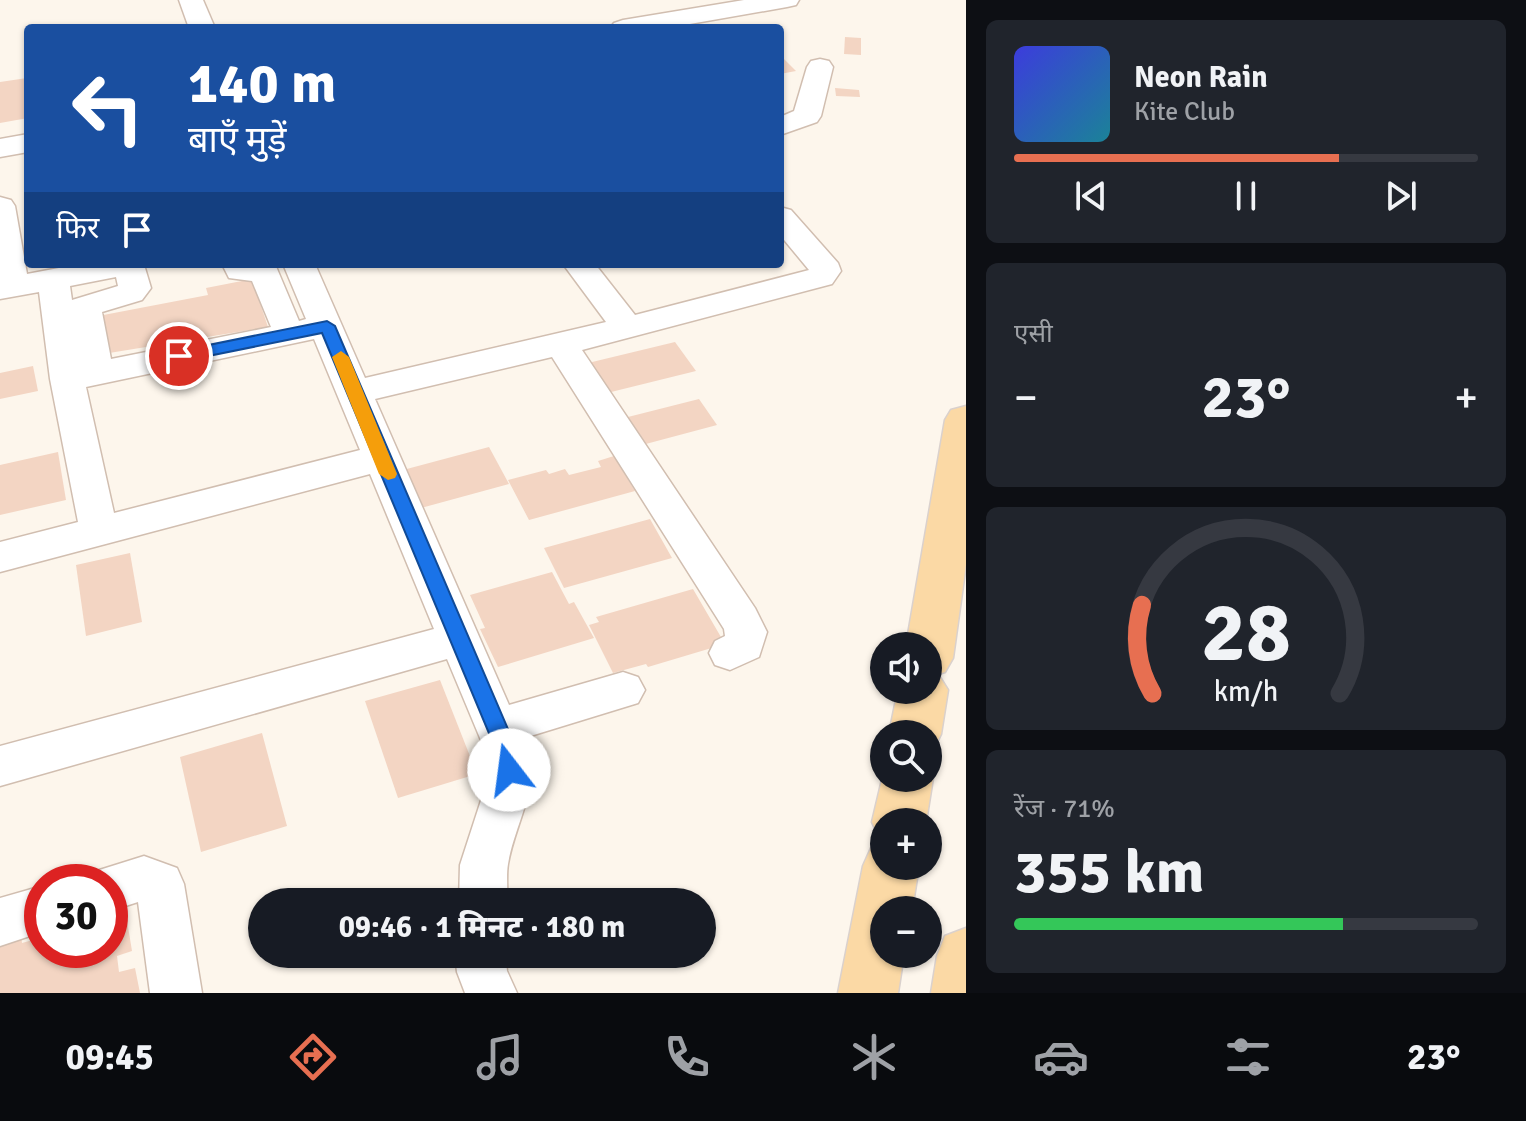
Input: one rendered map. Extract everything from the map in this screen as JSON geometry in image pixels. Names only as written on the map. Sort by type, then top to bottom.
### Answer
[{"type":"main road","points":[[932,632],[966,420]]},
{"type":"main road","points":[[868,993],[888,880]]},
{"type":"main road","points":[[961,993],[966,956]]},
{"type":"street","points":[[191,0],[200,24]]},
{"type":"street","points":[[646,24],[787,0]]},
{"type":"street","points":[[784,125],[807,116],[820,67]]},
{"type":"street","points":[[0,148],[24,144]]},
{"type":"street","points":[[0,206],[5,222],[7,287],[109,268]]},
{"type":"street","points":[[356,392],[627,328],[821,277],[825,271],[822,263],[784,220]]},
{"type":"street","points":[[99,532],[81,367],[85,306],[131,293],[135,288],[131,268]]},
{"type":"street","points":[[239,268],[245,273],[264,271],[301,314],[356,392],[507,750],[509,785],[484,865],[483,888]]},
{"type":"street","points":[[299,268],[301,314]]},
{"type":"street","points":[[582,268],[627,328]]},
{"type":"street","points":[[53,279],[81,367]]},
{"type":"street","points":[[81,367],[301,314]]},
{"type":"street","points":[[561,344],[740,620],[746,632],[744,645],[730,653]]},
{"type":"street","points":[[0,557],[382,458]]},
{"type":"street","points":[[0,766],[458,639]]},
{"type":"street","points":[[497,727],[623,690]]},
{"type":"street","points":[[128,883],[144,878],[160,884],[176,993]]},
{"type":"street","points":[[0,922],[24,915]]},
{"type":"street","points":[[482,968],[491,993]]},
{"type":"building","points":[[845,37],[861,38],[861,55],[844,54]]},
{"type":"building","points":[[784,59],[796,71],[784,73]]},
{"type":"building","points":[[24,78],[24,119],[0,123],[0,82]]},
{"type":"building","points":[[835,88],[859,90],[860,97],[836,96]]},
{"type":"building","points":[[252,279],[268,327],[97,355],[93,317],[208,295],[206,288]]},
{"type":"building","points":[[675,342],[696,371],[607,393],[588,363]]},
{"type":"building","points":[[33,366],[38,391],[0,399],[0,373]]},
{"type":"building","points":[[699,399],[717,425],[642,445],[624,418]]},
{"type":"building","points":[[489,447],[509,484],[421,508],[403,470]]},
{"type":"building","points":[[58,452],[66,500],[0,515],[0,465]]},
{"type":"building","points":[[614,456],[635,491],[529,520],[508,480],[546,470],[549,474],[565,469],[569,475],[601,467],[598,461]]},
{"type":"building","points":[[650,519],[672,558],[564,588],[544,548]]},
{"type":"building","points":[[130,553],[142,622],[86,636],[76,565]]},
{"type":"building","points":[[552,572],[569,604],[574,602],[594,638],[498,667],[480,629],[485,628],[470,595]]},
{"type":"building","points":[[693,589],[725,644],[648,667],[646,664],[613,673],[589,625],[599,622],[596,617]]},
{"type":"building","points":[[440,680],[477,774],[398,798],[365,701]]},
{"type":"building","points":[[262,733],[287,826],[201,852],[180,757]]},
{"type":"building","points":[[128,927],[132,951],[128,952]]},
{"type":"building","points":[[20,928],[24,968],[118,968],[119,972],[135,968],[140,993],[0,993],[0,934]]},
{"type":"slow traffic","points":[[341,357],[388,474]]},
{"type":"route","points":[[179,356],[327,326],[507,750],[509,770]]}]
